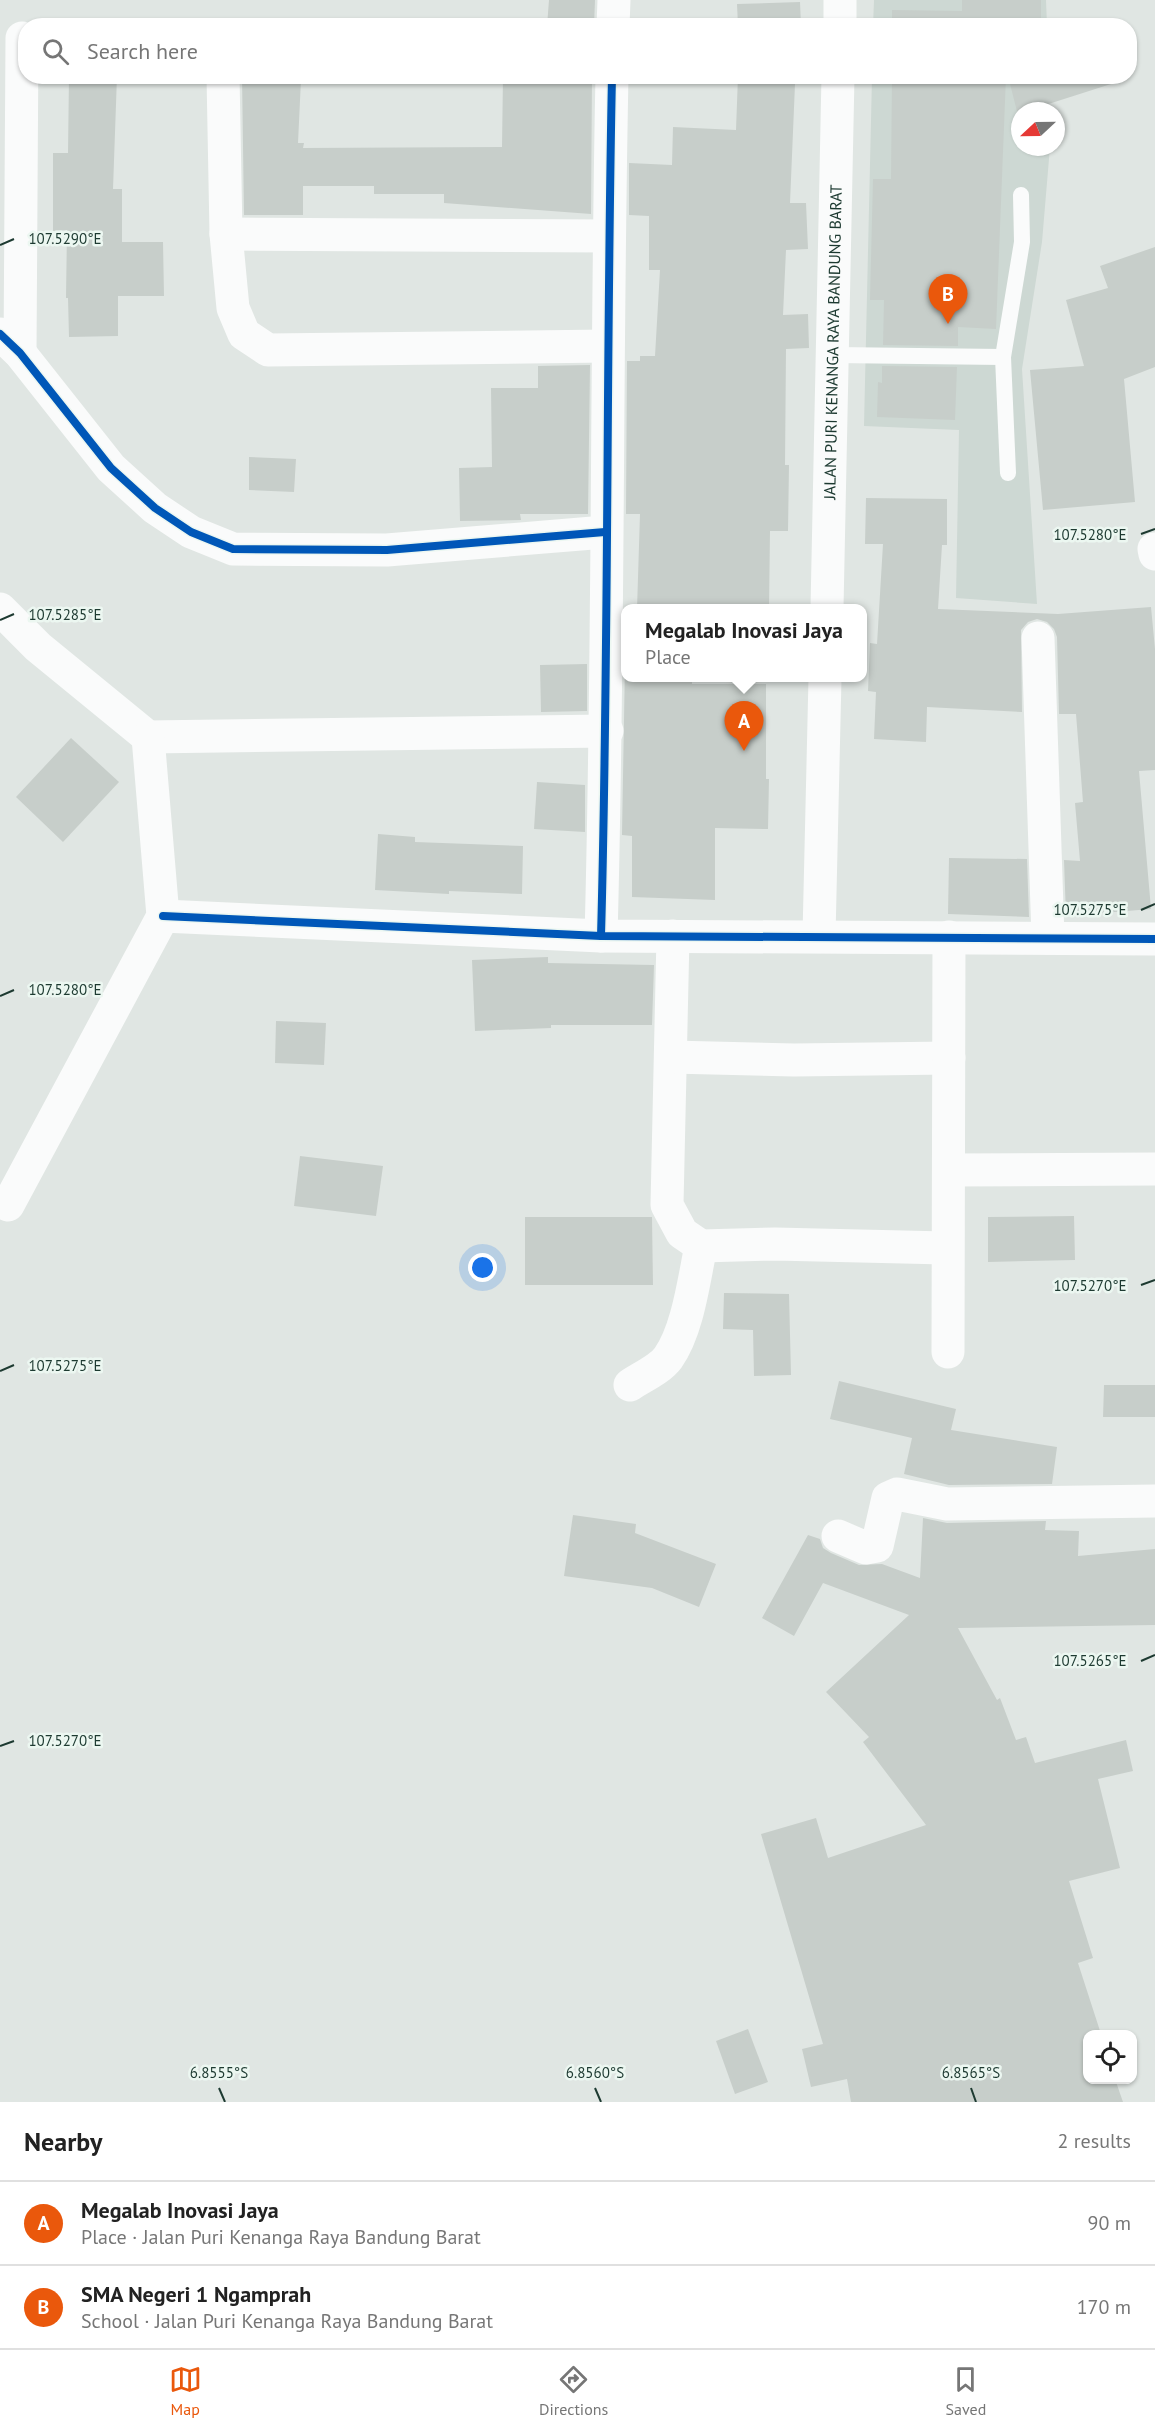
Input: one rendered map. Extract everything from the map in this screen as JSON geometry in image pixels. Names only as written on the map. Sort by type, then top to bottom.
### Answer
[{"type":"street","points":[[613,18],[614,0]]},
{"type":"street","points":[[840,0],[840,18]]},
{"type":"street","points":[[16,38],[10,344],[111,468],[155,508],[191,532],[233,549],[387,550],[605,532]]},
{"type":"street","points":[[223,84],[226,234],[233,308],[244,334],[268,350],[607,346]]},
{"type":"street","points":[[601,936],[607,731],[605,532],[612,84]]},
{"type":"street","name":"JALAN PURI KENANGA RAYA BANDUNG BARAT","points":[[827,604],[838,84]]},
{"type":"street","points":[[226,234],[609,236]]},
{"type":"street","points":[[1155,549],[1155,554]]},
{"type":"street","points":[[0,609],[38,647],[147,737],[607,731]]},
{"type":"street","points":[[1038,638],[1048,938]]},
{"type":"street","points":[[0,641],[38,647]]},
{"type":"street","points":[[819,936],[825,682]]},
{"type":"street","points":[[8,1205],[164,916],[147,737]]},
{"type":"street","points":[[164,916],[601,936],[1155,939]]},
{"type":"street","points":[[673,936],[667,1205],[682,1233],[701,1246],[775,1244],[946,1248]]},
{"type":"street","points":[[948,1352],[946,1248],[950,1170],[949,937]]},
{"type":"street","points":[[671,1057],[794,1060],[949,1058]]},
{"type":"street","points":[[950,1170],[1155,1169]]},
{"type":"street","points":[[630,1385],[668,1359],[677,1340],[690,1299],[701,1246]]},
{"type":"street","points":[[838,1536],[866,1548],[877,1546],[888,1497],[897,1494],[947,1503],[1155,1501]]},
{"type":"lane","points":[[1008,473],[1003,357],[1022,242],[1021,195]]},
{"type":"lane","points":[[832,355],[1003,357]]},
{"type":"shaded area","points":[[874,0],[1046,0],[1047,18],[873,18]]},
{"type":"shaded area","points":[[872,84],[1048,84],[1049,102],[1011,102],[1011,156],[1049,156],[1042,242],[1022,369],[1037,604],[956,598],[959,430],[864,426]]},
{"type":"building","points":[[549,0],[595,0],[594,18],[548,18]]},
{"type":"building","points":[[962,0],[1041,0],[1041,18],[892,18],[892,10],[962,11]]},
{"type":"building","points":[[800,2],[801,18],[738,18],[737,4]]},
{"type":"building","points":[[69,84],[117,84],[113,189],[122,189],[122,242],[163,242],[164,296],[118,296],[118,336],[69,337],[68,298],[66,298],[67,230],[53,231],[53,153],[68,153]]},
{"type":"building","points":[[242,84],[301,84],[298,143],[304,143],[303,148],[502,147],[503,84],[592,84],[591,214],[444,203],[444,194],[374,194],[374,186],[303,186],[303,215],[244,215]]},
{"type":"building","points":[[738,84],[795,84],[790,203],[806,203],[808,249],[786,250],[783,315],[808,314],[809,348],[786,349],[785,465],[789,465],[788,531],[770,531],[769,604],[637,604],[640,514],[626,514],[627,361],[640,361],[640,356],[655,356],[660,270],[649,270],[649,216],[629,215],[629,163],[672,165],[673,127],[736,130]]},
{"type":"building","points":[[892,84],[1006,84],[996,329],[958,327],[958,346],[883,345],[884,300],[870,300],[873,179],[891,179]]},
{"type":"building","points":[[1010,84],[1111,84],[1055,102],[1015,102]]},
{"type":"building","points":[[1155,247],[1155,367],[1124,379],[1135,502],[1043,510],[1030,370],[1084,366],[1066,300],[1108,288],[1100,266]]},
{"type":"building","points":[[590,365],[588,514],[520,514],[521,520],[460,521],[459,468],[492,467],[491,388],[538,388],[538,366]]},
{"type":"building","points":[[882,366],[957,367],[955,420],[877,417],[878,382],[882,383]]},
{"type":"building","points":[[249,457],[296,459],[294,492],[249,490]]},
{"type":"building","points":[[866,498],[947,499],[947,545],[942,545],[938,609],[1058,614],[1151,607],[1155,649],[1155,770],[1139,771],[1151,909],[1066,916],[1064,860],[1080,861],[1075,803],[1083,802],[1076,714],[1059,714],[1057,637],[1054,629],[1047,622],[1037,619],[1028,622],[1021,630],[1022,712],[927,707],[926,742],[874,739],[876,692],[868,691],[870,643],[877,644],[883,544],[865,544]]},
{"type":"building","points":[[587,664],[587,711],[541,712],[540,665]]},
{"type":"building","points":[[625,682],[766,684],[768,829],[715,828],[715,900],[632,897],[632,836],[622,835]]},
{"type":"building","points":[[71,738],[119,782],[63,842],[16,797]]},
{"type":"building","points":[[537,782],[585,785],[585,832],[534,829]]},
{"type":"building","points":[[378,834],[415,837],[415,842],[523,846],[522,894],[449,891],[449,894],[375,890]]},
{"type":"building","points":[[949,858],[1027,859],[1029,917],[948,914]]},
{"type":"building","points":[[548,957],[548,963],[654,965],[652,1025],[551,1025],[551,1028],[475,1031],[472,960]]},
{"type":"building","points":[[276,1021],[326,1023],[324,1065],[275,1063]]},
{"type":"building","points":[[300,1156],[383,1166],[376,1216],[294,1206]]},
{"type":"building","points":[[1074,1216],[1075,1260],[988,1262],[988,1217]]},
{"type":"building","points":[[525,1217],[652,1217],[653,1285],[525,1285]]},
{"type":"building","points":[[724,1293],[789,1294],[791,1375],[754,1376],[753,1330],[723,1329]]},
{"type":"building","points":[[839,1381],[956,1409],[951,1430],[1057,1447],[1052,1484],[949,1485],[904,1474],[912,1438],[830,1419]]},
{"type":"building","points":[[1104,1385],[1155,1385],[1155,1417],[1103,1417]]},
{"type":"building","points":[[573,1515],[636,1524],[635,1533],[716,1564],[699,1607],[652,1588],[564,1576]]},
{"type":"building","points":[[923,1518],[947,1523],[1046,1521],[1045,1530],[1079,1531],[1078,1556],[1155,1549],[1155,1625],[958,1628],[997,1700],[1000,1698],[1016,1740],[1026,1737],[1035,1763],[1126,1740],[1133,1771],[1098,1779],[1120,1868],[1069,1881],[1093,1958],[1078,1963],[1100,2030],[1083,2030],[1083,2084],[1117,2084],[1123,2102],[851,2102],[847,2079],[811,2087],[802,2049],[823,2044],[761,1834],[816,1818],[828,1858],[926,1825],[863,1742],[869,1737],[826,1692],[909,1615],[823,1583],[794,1636],[762,1618],[808,1535],[820,1539],[823,1548],[831,1553],[859,1565],[882,1564],[920,1578]]},
{"type":"building","points":[[748,2029],[768,2082],[735,2094],[716,2041]]},
{"type":"cycle path","points":[[601,936],[612,84]]},
{"type":"cycle path","points":[[0,334],[20,353],[111,468],[155,508],[191,532],[233,549],[387,550],[605,532]]},
{"type":"cycle path","points":[[163,916],[601,936],[1155,939]]},
{"type":"place","name":"SMA Negeri 1 Ngamprah","points":[[948,324]]},
{"type":"place","name":"Megalab Inovasi Jaya","points":[[744,751]]}]
